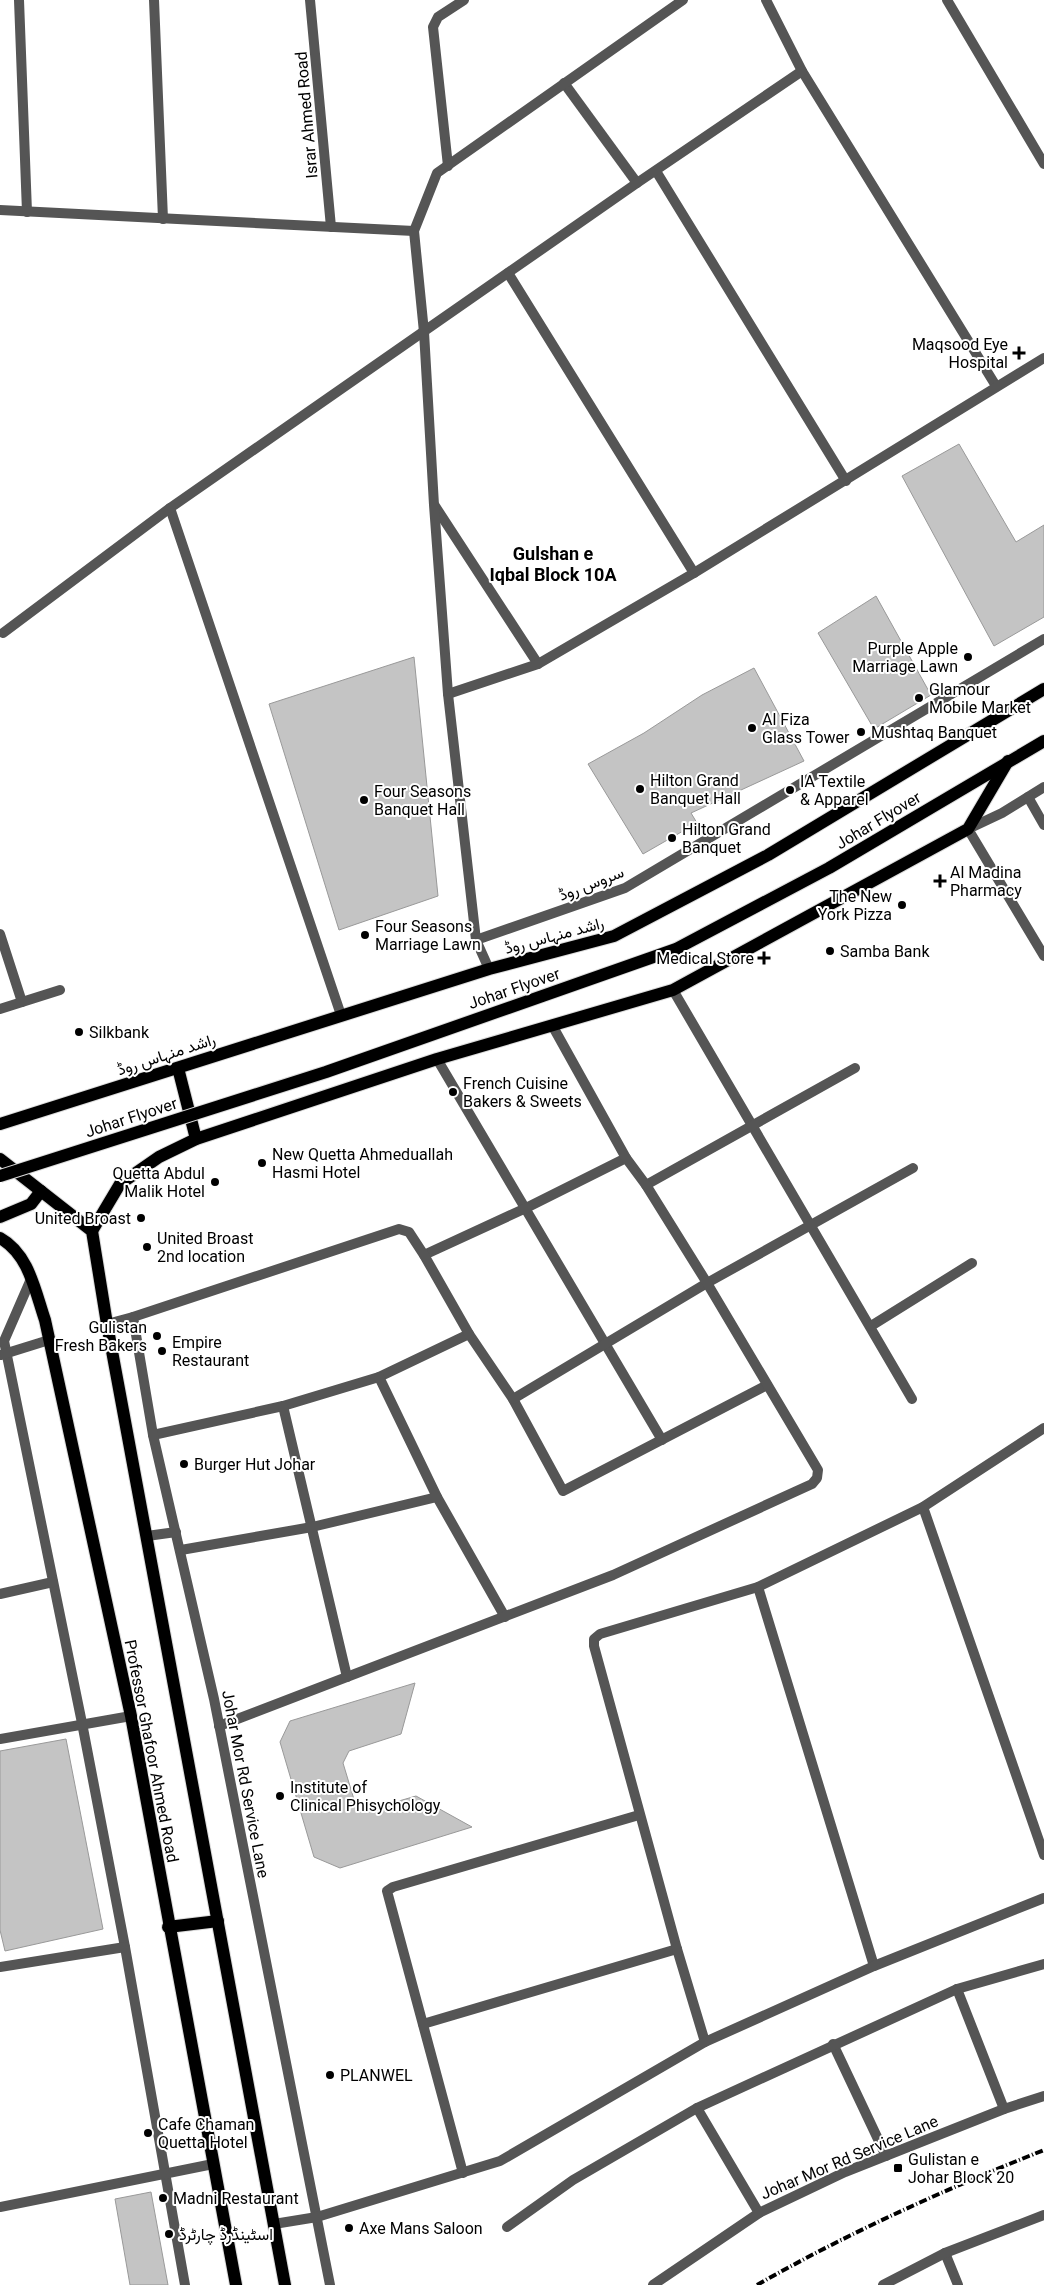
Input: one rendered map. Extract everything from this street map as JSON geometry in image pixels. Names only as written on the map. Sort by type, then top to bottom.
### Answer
[{"type":"main road","name":"راشد منہاس روڈ","points":[[0,1124],[489,969],[614,936],[768,855],[1044,689]]},
{"type":"main road","points":[[285,2285],[107,1324],[92,1231],[120,1184],[158,1157],[196,1139],[437,1060],[673,990],[968,829],[1008,761],[1044,741]]},
{"type":"main road","name":"Johar Flyover","points":[[0,1176],[326,1072],[676,949],[829,868],[1008,761]]},
{"type":"main road","points":[[178,1068],[196,1139]]},
{"type":"main road","points":[[0,1159],[92,1231]]},
{"type":"main road","points":[[0,1217],[31,1204],[41,1191]]},
{"type":"main road","name":"Professor Ghafoor Ahmed Road","points":[[0,1238],[12,1245],[27,1268],[45,1320],[131,1716],[168,1927],[236,2285]]},
{"type":"main road","points":[[168,1927],[218,1921]]},
{"type":"street","points":[[19,0],[28,212]]},
{"type":"street","points":[[154,0],[162,218]]},
{"type":"street","name":"Israr Ahmed Road","points":[[310,0],[331,227]]},
{"type":"street","points":[[448,166],[433,27],[438,17],[464,0]]},
{"type":"street","points":[[489,969],[476,940],[448,694],[424,332],[414,231],[437,173],[683,0]]},
{"type":"street","points":[[766,0],[802,71],[996,386]]},
{"type":"street","points":[[947,0],[1044,164]]},
{"type":"street","points":[[3,633],[170,508],[637,183],[802,71]]},
{"type":"street","points":[[564,83],[637,183]]},
{"type":"street","points":[[656,171],[846,481]]},
{"type":"street","points":[[0,210],[414,231]]},
{"type":"street","points":[[508,273],[694,574]]},
{"type":"street","points":[[448,694],[538,664],[694,574],[1044,358]]},
{"type":"street","points":[[434,505],[538,664]]},
{"type":"street","points":[[170,508],[341,1015]]},
{"type":"street","name":"سروس روڈ","points":[[476,940],[625,888],[1044,639]]},
{"type":"street","points":[[1044,787],[1002,814],[968,829],[1044,956]]},
{"type":"street","points":[[1028,797],[1044,825]]},
{"type":"street","points":[[0,934],[22,1002]]},
{"type":"street","points":[[0,1009],[60,990]]},
{"type":"street","points":[[673,990],[871,1326],[912,1400]]},
{"type":"street","points":[[220,1726],[613,1576],[812,1484],[817,1478],[818,1470],[708,1283],[646,1185],[626,1158],[552,1025]]},
{"type":"street","points":[[437,1060],[662,1440]]},
{"type":"street","points":[[646,1185],[855,1068]]},
{"type":"street","points":[[424,1255],[526,1208],[626,1158]]},
{"type":"street","points":[[513,1400],[708,1283],[913,1168]]},
{"type":"street","points":[[107,1324],[399,1229],[409,1232],[469,1334],[513,1400],[563,1491],[767,1385]]},
{"type":"street","points":[[871,1326],[972,1263]]},
{"type":"street","points":[[31,1279],[4,1342],[3,1355],[82,1723],[125,1947],[185,2285]]},
{"type":"street","name":"Johar Mor Rd Service Lane","points":[[133,1317],[153,1435],[220,1726],[330,2285]]},
{"type":"street","points":[[153,1435],[283,1406],[379,1377],[469,1334]]},
{"type":"street","points":[[3,1355],[49,1340]]},
{"type":"street","points":[[379,1377],[438,1497],[505,1617]]},
{"type":"street","points":[[283,1406],[347,1677]]},
{"type":"street","points":[[705,2042],[639,1815],[594,1646],[594,1639],[600,1634],[758,1587],[923,1507],[1044,1428]]},
{"type":"street","points":[[181,1550],[312,1527],[438,1497]]},
{"type":"street","points":[[923,1507],[1044,1855]]},
{"type":"street","points":[[146,1536],[176,1532]]},
{"type":"street","points":[[0,1594],[53,1582]]},
{"type":"street","points":[[758,1587],[874,1966]]},
{"type":"street","points":[[0,1739],[82,1723],[131,1716]]},
{"type":"street","points":[[463,2173],[387,1891],[393,1887],[639,1815]]},
{"type":"street","points":[[274,2224],[317,2217],[500,2161],[705,2042],[874,1966],[1044,1898]]},
{"type":"street","points":[[0,1967],[125,1947]]},
{"type":"street","points":[[423,2024],[677,1949]]},
{"type":"street","points":[[507,2227],[573,2180],[696,2108],[957,1989],[1044,1964]]},
{"type":"street","points":[[957,1989],[1004,2109]]},
{"type":"street","points":[[833,2044],[886,2156]]},
{"type":"street","name":"Johar Mor Rd Service Lane","points":[[653,2285],[759,2213],[845,2172],[1004,2109],[1044,2096]]},
{"type":"street","points":[[696,2108],[759,2213]]},
{"type":"street","points":[[0,2207],[213,2164]]},
{"type":"street","points":[[883,2285],[945,2253],[1044,2215]]},
{"type":"street","points":[[945,2253],[958,2285]]},
{"type":"building","points":[[959,444],[1016,542],[1044,525],[1044,617],[994,646],[902,476]]},
{"type":"building","points":[[876,596],[931,695],[874,729],[818,633]]},
{"type":"building","name":"Four Seasons Banquet Hall","points":[[414,657],[438,896],[339,930],[269,704]]},
{"type":"building","points":[[754,668],[804,761],[691,813],[697,823],[643,854],[588,764],[644,733],[702,695]]},
{"type":"building","points":[[415,1683],[401,1734],[349,1751],[343,1763],[356,1806],[368,1810],[416,1796],[472,1827],[340,1868],[314,1857],[280,1742],[290,1721]]},
{"type":"building","points":[[66,1739],[103,1929],[5,1951],[0,1930],[0,1751]]},
{"type":"building","points":[[151,2192],[168,2285],[130,2285],[115,2199]]},
{"type":"railway","points":[[757,2285],[827,2247],[899,2212],[1044,2150]]},
{"type":"place","name":"Maqsood Eye Hospital","points":[[1019,353]]},
{"type":"place","name":"Purple Apple Marriage Lawn","points":[[968,657]]},
{"type":"place","name":"Glamour Mobile Market","points":[[919,698]]},
{"type":"place","name":"Al Fiza Glass Tower","points":[[752,728]]},
{"type":"place","name":"Mushtaq Banquet","points":[[861,732]]},
{"type":"place","name":"Hilton Grand Banquet Hall","points":[[640,789]]},
{"type":"place","name":"IA Textile & Apparel","points":[[790,790]]},
{"type":"place","name":"Four Seasons Banquet Hall","points":[[364,800]]},
{"type":"place","name":"Hilton Grand Banquet","points":[[672,838]]},
{"type":"place","name":"Al Madina Pharmacy","points":[[940,881]]},
{"type":"place","name":"The New York Pizza","points":[[902,905]]},
{"type":"place","name":"Four Seasons Marriage Lawn","points":[[365,935]]},
{"type":"place","name":"Samba Bank","points":[[830,951]]},
{"type":"place","name":"Medical Store","points":[[764,958]]},
{"type":"place","name":"Silkbank","points":[[79,1032]]},
{"type":"place","name":"French Cuisine Bakers & Sweets","points":[[453,1092]]},
{"type":"place","name":"New Quetta Ahmeduallah Hasmi Hotel","points":[[262,1163]]},
{"type":"place","name":"Quetta Abdul Malik Hotel","points":[[215,1182]]},
{"type":"place","name":"United Broast","points":[[141,1218]]},
{"type":"place","name":"United Broast 2nd location","points":[[147,1247]]},
{"type":"place","name":"Gulistan Fresh Bakers","points":[[157,1336]]},
{"type":"place","name":"Empire Restaurant","points":[[162,1351]]},
{"type":"place","name":"Burger Hut Johar","points":[[184,1464]]},
{"type":"place","name":"Institute of Clinical Phisychology","points":[[280,1796]]},
{"type":"place","name":"PLANWEL","points":[[330,2075]]},
{"type":"place","name":"Cafe Chaman Quetta Hotel","points":[[148,2133]]},
{"type":"place","name":"Gulistan e Johar Block 20","points":[[898,2168]]},
{"type":"place","name":"Madni Restaurant","points":[[163,2198]]},
{"type":"place","name":"Axe Mans Saloon","points":[[349,2228]]},
{"type":"place","name":"اسٹینڈرڈ چارٹرڈ","points":[[169,2234]]},
{"type":"district","name":"Gulshan e Iqbal Block 10A","points":[[553,564]]}]
